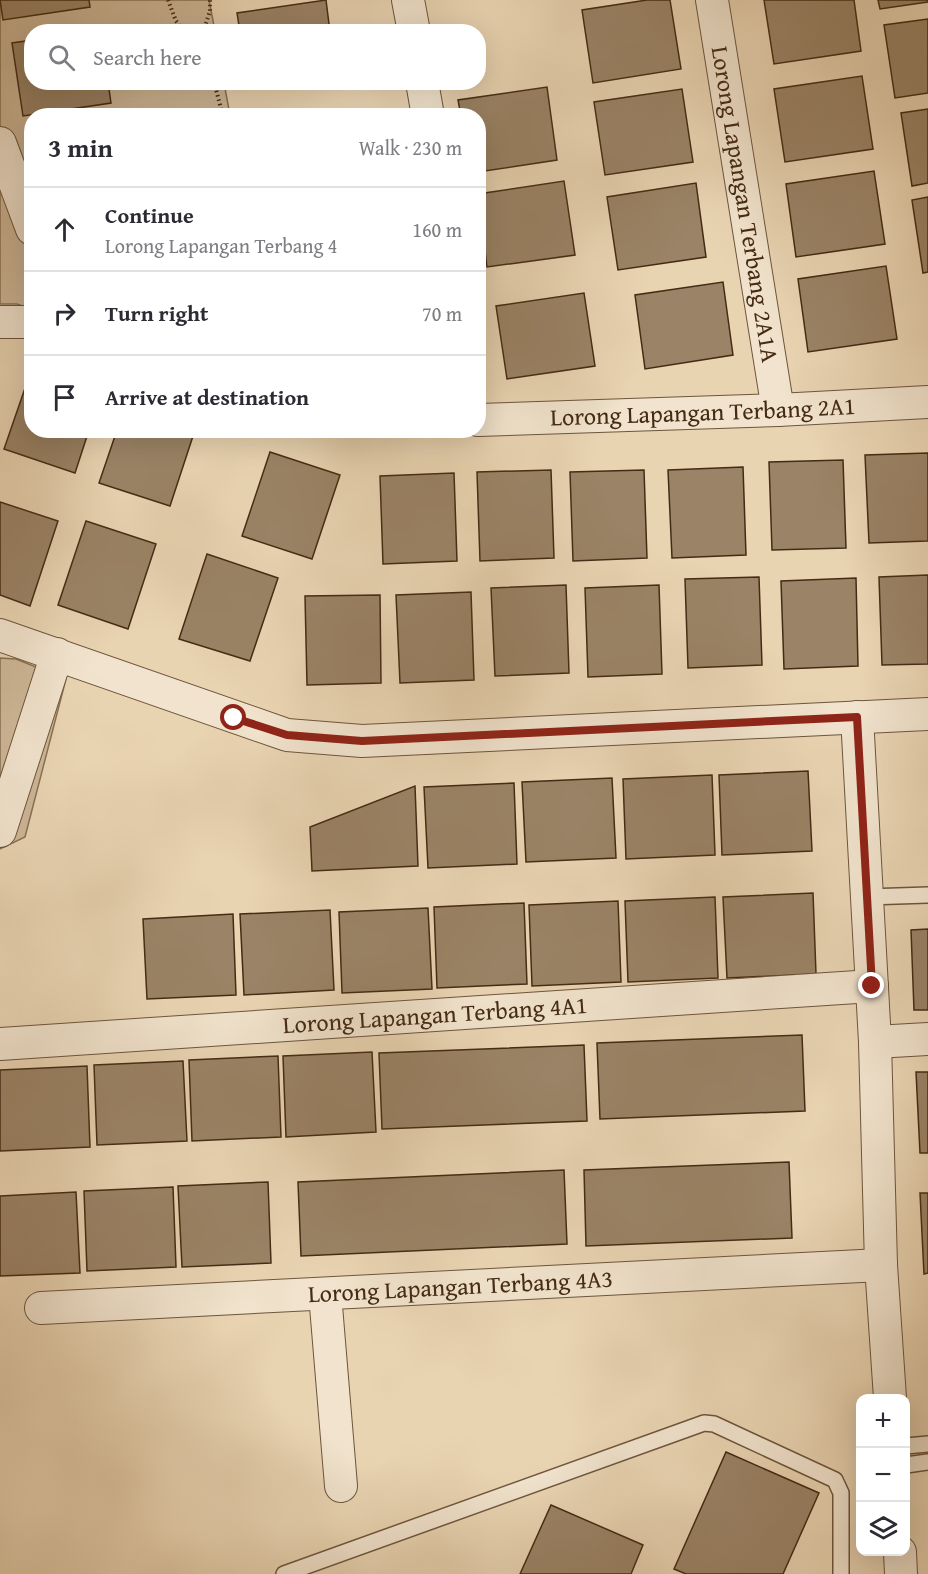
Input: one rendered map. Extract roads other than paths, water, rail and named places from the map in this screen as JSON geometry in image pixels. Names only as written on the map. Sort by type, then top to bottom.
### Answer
[{"type":"street","points":[[408,0],[412,24]]},
{"type":"street","name":"Lorong Lapangan Terbang 2A1A","points":[[712,0],[778,410]]},
{"type":"street","points":[[423,90],[427,108]]},
{"type":"street","points":[[0,143],[24,208]]},
{"type":"street","points":[[0,322],[24,322]]},
{"type":"street","name":"Lorong Lapangan Terbang 2A1","points":[[486,417],[778,410],[928,402]]},
{"type":"street","points":[[0,635],[287,735],[340,740],[362,741],[928,714]]},
{"type":"street","points":[[0,831],[57,654]]},
{"type":"street","points":[[857,717],[875,1042],[881,1265],[890,1394]]},
{"type":"street","name":"Lorong Lapangan Terbang 4A1","points":[[0,1044],[872,986]]},
{"type":"street","points":[[875,1042],[928,1039]]},
{"type":"street","name":"Lorong Lapangan Terbang 4A3","points":[[41,1308],[881,1265]]},
{"type":"street","points":[[325,1294],[341,1486]]},
{"type":"street","points":[[900,1556],[901,1574]]},
{"type":"lane","points":[[867,897],[928,895]]},
{"type":"lane","points":[[284,1574],[704,1423],[714,1424],[836,1480],[841,1493],[841,1574]]},
{"type":"lane","points":[[910,1446],[928,1444]]},
{"type":"lane","points":[[910,1464],[928,1462]]}]
